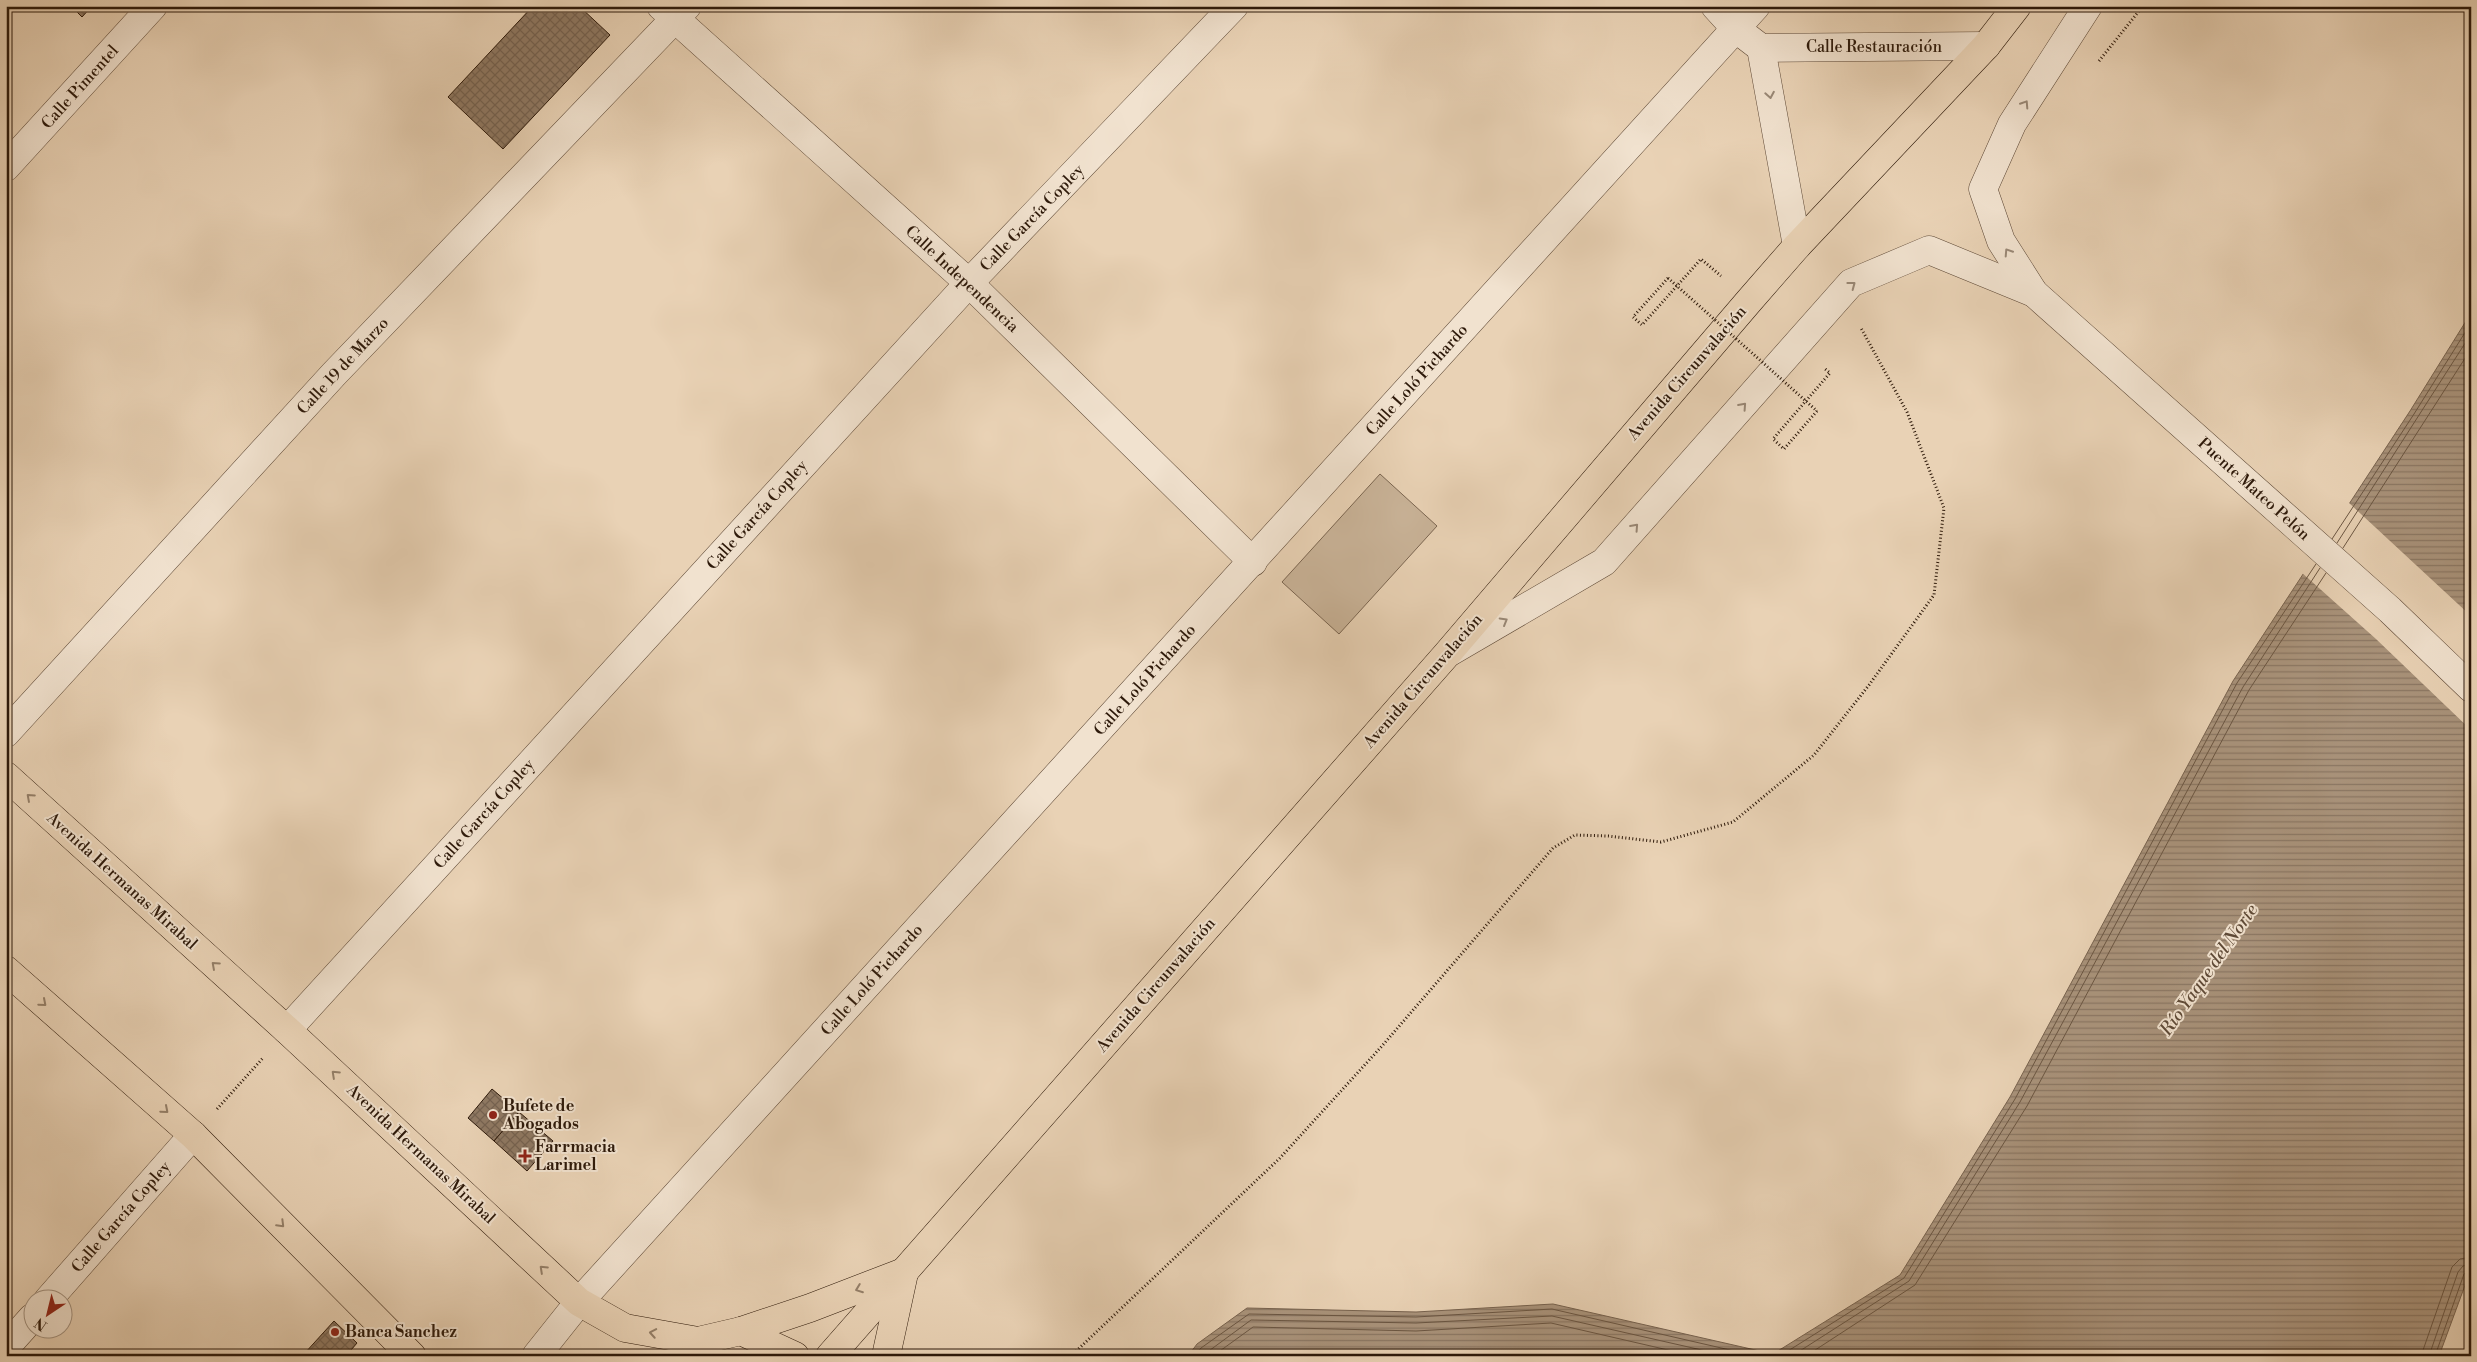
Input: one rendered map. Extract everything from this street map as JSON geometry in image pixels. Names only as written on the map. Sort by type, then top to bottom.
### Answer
[{"type":"main road","name":"Avenida Circunvalación","points":[[830,1356],[1447,654],[1797,246],[1986,46],[2017,6]]},
{"type":"main road","name":"Avenida Hermanas Mirabal","points":[[6,776],[287,1030],[579,1302],[625,1328],[698,1341],[741,1331],[810,1308],[904,1272]]},
{"type":"main road","points":[[6,970],[193,1135],[412,1356]]},
{"type":"main road","points":[[886,1356],[904,1272]]},
{"type":"main road","points":[[741,1331],[795,1356]]},
{"type":"main road","points":[[671,1356],[698,1341]]},
{"type":"street","name":"Calle Pimentel","points":[[6,167],[153,6]]},
{"type":"street","name":"Calle García Copley","points":[[287,1030],[970,283],[1234,6]]},
{"type":"street","points":[[1715,6],[1736,28],[1761,48],[1797,246]]},
{"type":"street","name":"Calle Loló Pichardo","points":[[536,1356],[579,1302],[1756,6]]},
{"type":"street","points":[[2034,293],[2001,241],[1984,189],[2012,124],[2088,6]]},
{"type":"street","name":"Calle Independencia","points":[[674,11],[970,283],[1253,562]]},
{"type":"street","name":"Calle 19 de Marzo","points":[[6,733],[334,374],[674,11]]},
{"type":"street","name":"Calle Restauración","points":[[1761,48],[1986,46]]},
{"type":"street","points":[[1447,654],[1604,562],[1851,283],[1929,250],[2034,293]]},
{"type":"street","name":"Puente Mateo Pelón","points":[[2034,293],[2390,610],[2471,688]]},
{"type":"street","name":"Calle García Copley","points":[[57,1290],[193,1135]]},
{"type":"street","points":[[6,1348],[22,1330]]},
{"type":"path","points":[[1701,259],[1642,325],[1633,317],[1668,278],[1816,411],[1784,449],[1772,440],[1830,374]]},
{"type":"path","points":[[1071,1356],[1280,1158],[1382,1046],[1553,848],[1575,835],[1608,836],[1661,842],[1733,822],[1814,754],[1869,685],[1934,595],[1944,508],[1907,412],[1866,336],[1840,296]]},
{"type":"path","points":[[193,1135],[287,1030]]},
{"type":"shaded area","points":[[1380,474],[1437,526],[1339,634],[1282,582]]},
{"type":"water","name":"Río Yaque del Norte","points":[[2471,313],[2471,1269],[2439,1356],[1188,1356],[1197,1344],[1247,1308],[1416,1312],[1553,1304],[1773,1354],[1900,1275],[2010,1097],[2233,681],[2410,411]]},
{"type":"pier","points":[[2348,502],[2471,616],[2471,730],[2376,639],[2301,572]]},
{"type":"building","points":[[71,6],[92,6],[82,17]]},
{"type":"building","points":[[533,6],[579,6],[610,35],[503,149],[448,97]]},
{"type":"building","name":"Bufete de Abogados","points":[[492,1089],[519,1112],[494,1141],[468,1118]]},
{"type":"building","name":"Farrmacia Larimel","points":[[519,1112],[553,1141],[527,1171],[494,1141]]},
{"type":"building","name":"Banca Sanchez","points":[[334,1321],[357,1343],[346,1356],[305,1356],[304,1354]]},
{"type":"place","name":"Bufete de Abogados","points":[[493,1115]]},
{"type":"place","name":"Farrmacia Larimel","points":[[525,1156]]},
{"type":"place","name":"Banca Sanchez","points":[[335,1332]]}]
